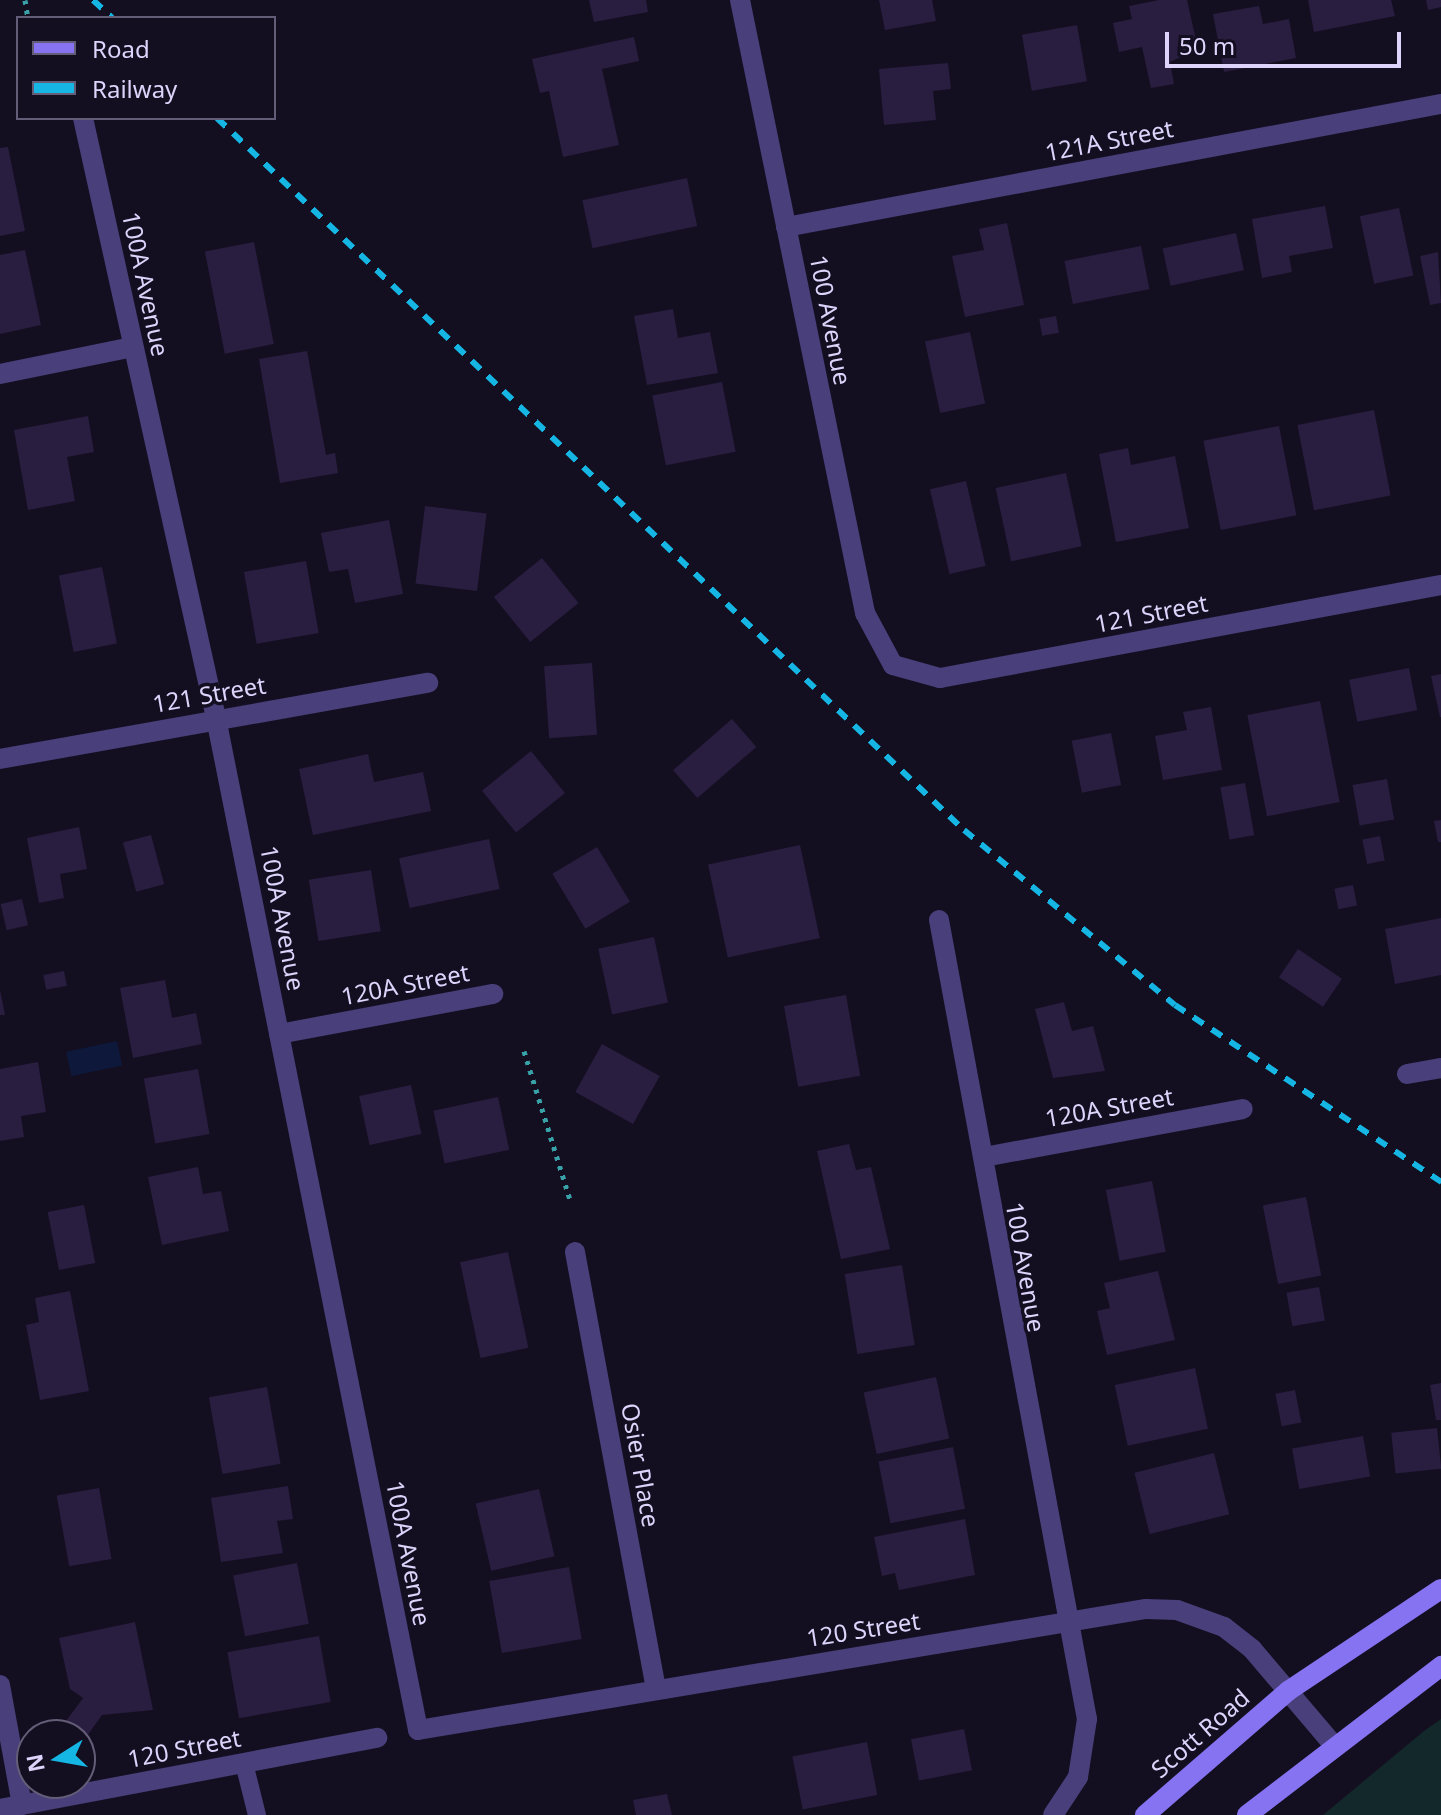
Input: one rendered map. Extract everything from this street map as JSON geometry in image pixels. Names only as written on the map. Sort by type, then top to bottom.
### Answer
[{"type":"main road","points":[[1288,1691],[1441,1589]]},
{"type":"main road","points":[[1247,1815],[1332,1743],[1441,1666]]},
{"type":"main road","name":"Scott Road","points":[[1145,1815],[1288,1691]]},
{"type":"street","name":"100 Avenue","points":[[740,0],[850,551],[878,648]]},
{"type":"street","name":"121A Street","points":[[786,227],[1441,104]]},
{"type":"street","name":"100A Avenue","points":[[83,120],[216,718],[418,1730]]},
{"type":"street","points":[[0,374],[133,347]]},
{"type":"street","name":"121 Street","points":[[878,648],[893,665],[940,678],[1441,585]]},
{"type":"street","name":"121 Street","points":[[0,759],[216,718],[428,683]]},
{"type":"street","name":"100 Avenue","points":[[939,920],[1069,1622]]},
{"type":"street","name":"120A Street","points":[[279,1034],[493,994]]},
{"type":"street","points":[[1407,1074],[1441,1068]]},
{"type":"street","name":"120A Street","points":[[984,1157],[1243,1109]]},
{"type":"street","name":"Osier Place","points":[[575,1252],[656,1689]]},
{"type":"street","name":"120 Street","points":[[418,1730],[1146,1609],[1202,1616],[1252,1649],[1332,1743]]},
{"type":"street","points":[[1053,1815],[1085,1750],[1087,1719],[1069,1622]]},
{"type":"street","points":[[0,1685],[22,1805]]},
{"type":"street","name":"120 Street","points":[[0,1809],[377,1738]]},
{"type":"lane","points":[[244,1763],[257,1815]]},
{"type":"path","points":[[524,1051],[570,1200]]},
{"type":"green space","points":[[1441,1719],[1441,1815],[1323,1815],[1424,1731]]},
{"type":"water","points":[[117,1041],[122,1065],[71,1076],[66,1052]]},
{"type":"building","points":[[589,0],[646,0],[648,12],[594,22]]},
{"type":"building","points":[[879,0],[932,0],[936,21],[885,30]]},
{"type":"building","points":[[1159,0],[1187,0],[1198,49],[1170,62],[1174,84],[1151,88],[1142,47],[1119,52],[1113,23],[1132,19],[1129,6]]},
{"type":"building","points":[[1308,0],[1391,0],[1395,16],[1314,32]]},
{"type":"building","points":[[1426,0],[1441,0],[1441,7],[1428,10]]},
{"type":"building","points":[[1259,6],[1263,24],[1289,19],[1296,58],[1224,72],[1213,14]]},
{"type":"building","points":[[1077,25],[1087,81],[1032,91],[1022,35]]},
{"type":"building","points":[[634,37],[639,61],[602,69],[619,145],[563,157],[549,91],[540,93],[532,59]]},
{"type":"building","points":[[948,63],[951,89],[933,91],[936,120],[884,125],[879,69]]},
{"type":"building","points":[[8,147],[25,231],[0,236],[0,148]]},
{"type":"building","points":[[687,178],[697,226],[593,248],[582,200]]},
{"type":"building","points":[[1325,206],[1333,248],[1289,256],[1292,272],[1262,278],[1252,219]]},
{"type":"building","points":[[1399,208],[1413,275],[1374,284],[1360,216]]},
{"type":"building","points":[[1007,223],[1024,305],[965,317],[952,256],[984,250],[979,229]]},
{"type":"building","points":[[1236,233],[1244,270],[1171,286],[1163,249]]},
{"type":"building","points":[[254,242],[274,344],[225,354],[205,252]]},
{"type":"building","points":[[1141,246],[1149,289],[1073,304],[1064,261]]},
{"type":"building","points":[[25,250],[41,325],[0,334],[0,255]]},
{"type":"building","points":[[1438,252],[1441,303],[1430,305],[1420,256]]},
{"type":"building","points":[[673,309],[678,338],[710,332],[718,373],[647,385],[634,316]]},
{"type":"building","points":[[1056,316],[1059,333],[1042,336],[1039,319]]},
{"type":"building","points":[[970,332],[985,403],[940,413],[925,342]]},
{"type":"building","points":[[307,351],[326,455],[335,453],[338,473],[280,483],[259,359]]},
{"type":"building","points":[[722,382],[736,452],[666,465],[652,396]]},
{"type":"building","points":[[1374,410],[1391,495],[1314,510],[1297,425]]},
{"type":"building","points":[[88,416],[94,452],[67,457],[75,501],[28,510],[14,430]]},
{"type":"building","points":[[1279,426],[1296,515],[1221,530],[1203,441]]},
{"type":"building","points":[[1128,448],[1131,465],[1175,456],[1189,528],[1116,542],[1099,454]]},
{"type":"building","points":[[1066,473],[1082,546],[1011,561],[996,488]]},
{"type":"building","points":[[966,481],[986,566],[950,574],[930,489]]},
{"type":"building","points":[[425,506],[487,514],[477,591],[415,583]]},
{"type":"building","points":[[389,520],[403,594],[355,603],[348,569],[329,572],[321,533]]},
{"type":"building","points":[[542,558],[579,603],[530,642],[494,597]]},
{"type":"building","points":[[306,561],[319,633],[257,644],[244,572]]},
{"type":"building","points":[[102,567],[117,644],[74,652],[59,575]]},
{"type":"building","points":[[592,663],[597,735],[549,738],[544,666]]},
{"type":"building","points":[[1409,668],[1417,710],[1357,722],[1349,680]]},
{"type":"building","points":[[1441,674],[1441,717],[1440,717],[1431,676]]},
{"type":"building","points":[[1320,701],[1340,802],[1267,816],[1247,715]]},
{"type":"building","points":[[1211,707],[1222,770],[1163,780],[1155,736],[1187,730],[1183,712]]},
{"type":"building","points":[[732,719],[756,747],[697,798],[673,770]]},
{"type":"building","points":[[1111,733],[1121,785],[1082,793],[1072,741]]},
{"type":"building","points":[[531,751],[565,793],[516,833],[482,791]]},
{"type":"building","points":[[368,754],[374,782],[423,772],[431,811],[313,835],[299,769]]},
{"type":"building","points":[[1387,779],[1394,819],[1360,825],[1353,785]]},
{"type":"building","points":[[1245,783],[1254,835],[1230,840],[1220,787]]},
{"type":"building","points":[[1441,820],[1441,842],[1438,842],[1434,821]]},
{"type":"building","points":[[79,827],[87,869],[60,874],[64,898],[39,903],[27,838]]},
{"type":"building","points":[[151,835],[164,884],[136,892],[123,843]]},
{"type":"building","points":[[1380,836],[1385,861],[1367,864],[1362,839]]},
{"type":"building","points":[[489,839],[500,889],[410,908],[399,858]]},
{"type":"building","points":[[800,845],[820,938],[728,957],[708,865]]},
{"type":"building","points":[[597,847],[630,902],[585,929],[552,874]]},
{"type":"building","points":[[371,870],[381,931],[318,941],[309,880]]},
{"type":"building","points":[[1353,885],[1357,906],[1338,909],[1334,889]]},
{"type":"building","points":[[22,899],[28,925],[7,930],[1,904]]},
{"type":"building","points":[[1441,918],[1441,975],[1395,984],[1385,929]]},
{"type":"building","points":[[654,937],[668,1003],[612,1014],[598,949]]},
{"type":"building","points":[[1298,949],[1342,979],[1323,1007],[1279,977]]},
{"type":"building","points":[[64,971],[67,986],[46,990],[43,975]]},
{"type":"building","points":[[165,980],[172,1018],[196,1013],[202,1044],[133,1058],[120,988]]},
{"type":"building","points":[[0,990],[5,1015],[0,1015]]},
{"type":"building","points":[[846,995],[860,1076],[798,1087],[784,1006]]},
{"type":"building","points":[[1064,1002],[1072,1031],[1093,1026],[1105,1071],[1053,1078],[1035,1009]]},
{"type":"building","points":[[602,1044],[660,1076],[633,1124],[575,1092]]},
{"type":"building","points":[[38,1062],[46,1112],[21,1116],[24,1137],[0,1141],[0,1069]]},
{"type":"building","points":[[198,1069],[209,1134],[155,1144],[144,1079]]},
{"type":"building","points":[[411,1085],[421,1134],[370,1145],[359,1096]]},
{"type":"building","points":[[498,1097],[509,1150],[445,1164],[433,1111]]},
{"type":"building","points":[[849,1144],[856,1170],[871,1167],[890,1249],[841,1259],[817,1151]]},
{"type":"building","points":[[198,1167],[203,1194],[221,1191],[229,1231],[162,1245],[148,1177]]},
{"type":"building","points":[[1152,1181],[1166,1252],[1120,1261],[1106,1190]]},
{"type":"building","points":[[1306,1197],[1321,1276],[1278,1284],[1263,1205]]},
{"type":"building","points":[[84,1205],[95,1263],[59,1270],[48,1212]]},
{"type":"building","points":[[508,1252],[528,1348],[480,1358],[460,1262]]},
{"type":"building","points":[[902,1265],[915,1345],[857,1354],[845,1274]]},
{"type":"building","points":[[1158,1271],[1175,1340],[1107,1355],[1097,1311],[1110,1308],[1104,1283]]},
{"type":"building","points":[[1319,1287],[1325,1320],[1292,1326],[1287,1293]]},
{"type":"building","points":[[70,1291],[89,1391],[40,1400],[26,1325],[39,1322],[35,1298]]},
{"type":"building","points":[[1195,1368],[1208,1429],[1128,1446],[1115,1385]]},
{"type":"building","points":[[936,1377],[949,1439],[877,1454],[864,1392]]},
{"type":"building","points":[[1441,1383],[1441,1420],[1436,1420],[1430,1385]]},
{"type":"building","points":[[267,1387],[281,1464],[222,1474],[209,1397]]},
{"type":"building","points":[[1295,1390],[1301,1422],[1282,1426],[1275,1394]]},
{"type":"building","points":[[1437,1428],[1441,1469],[1396,1474],[1391,1433]]},
{"type":"building","points":[[1363,1436],[1370,1476],[1299,1489],[1292,1449]]},
{"type":"building","points":[[953,1447],[965,1509],[890,1523],[878,1462]]},
{"type":"building","points":[[1214,1453],[1229,1514],[1150,1534],[1134,1473]]},
{"type":"building","points":[[288,1486],[293,1519],[277,1521],[283,1553],[221,1562],[211,1498]]},
{"type":"building","points":[[99,1488],[112,1559],[69,1566],[57,1495]]},
{"type":"building","points":[[539,1489],[555,1556],[491,1571],[476,1504]]},
{"type":"building","points":[[965,1519],[975,1575],[899,1590],[895,1573],[882,1576],[874,1537]]},
{"type":"building","points":[[297,1563],[309,1624],[245,1636],[233,1575]]},
{"type":"building","points":[[569,1567],[582,1639],[502,1653],[489,1581]]},
{"type":"building","points":[[135,1622],[153,1710],[102,1715],[96,1723],[96,1719],[67,1719],[83,1698],[70,1689],[59,1638]]},
{"type":"building","points":[[319,1636],[331,1702],[239,1718],[227,1652]]},
{"type":"building","points":[[964,1729],[972,1770],[919,1781],[911,1739]]},
{"type":"building","points":[[867,1742],[877,1795],[803,1810],[792,1757]]},
{"type":"building","points":[[667,1794],[672,1815],[636,1815],[633,1800]]},
{"type":"railway","points":[[93,0],[110,16]]},
{"type":"railway","points":[[219,120],[964,830],[1175,1005],[1441,1182]]}]
